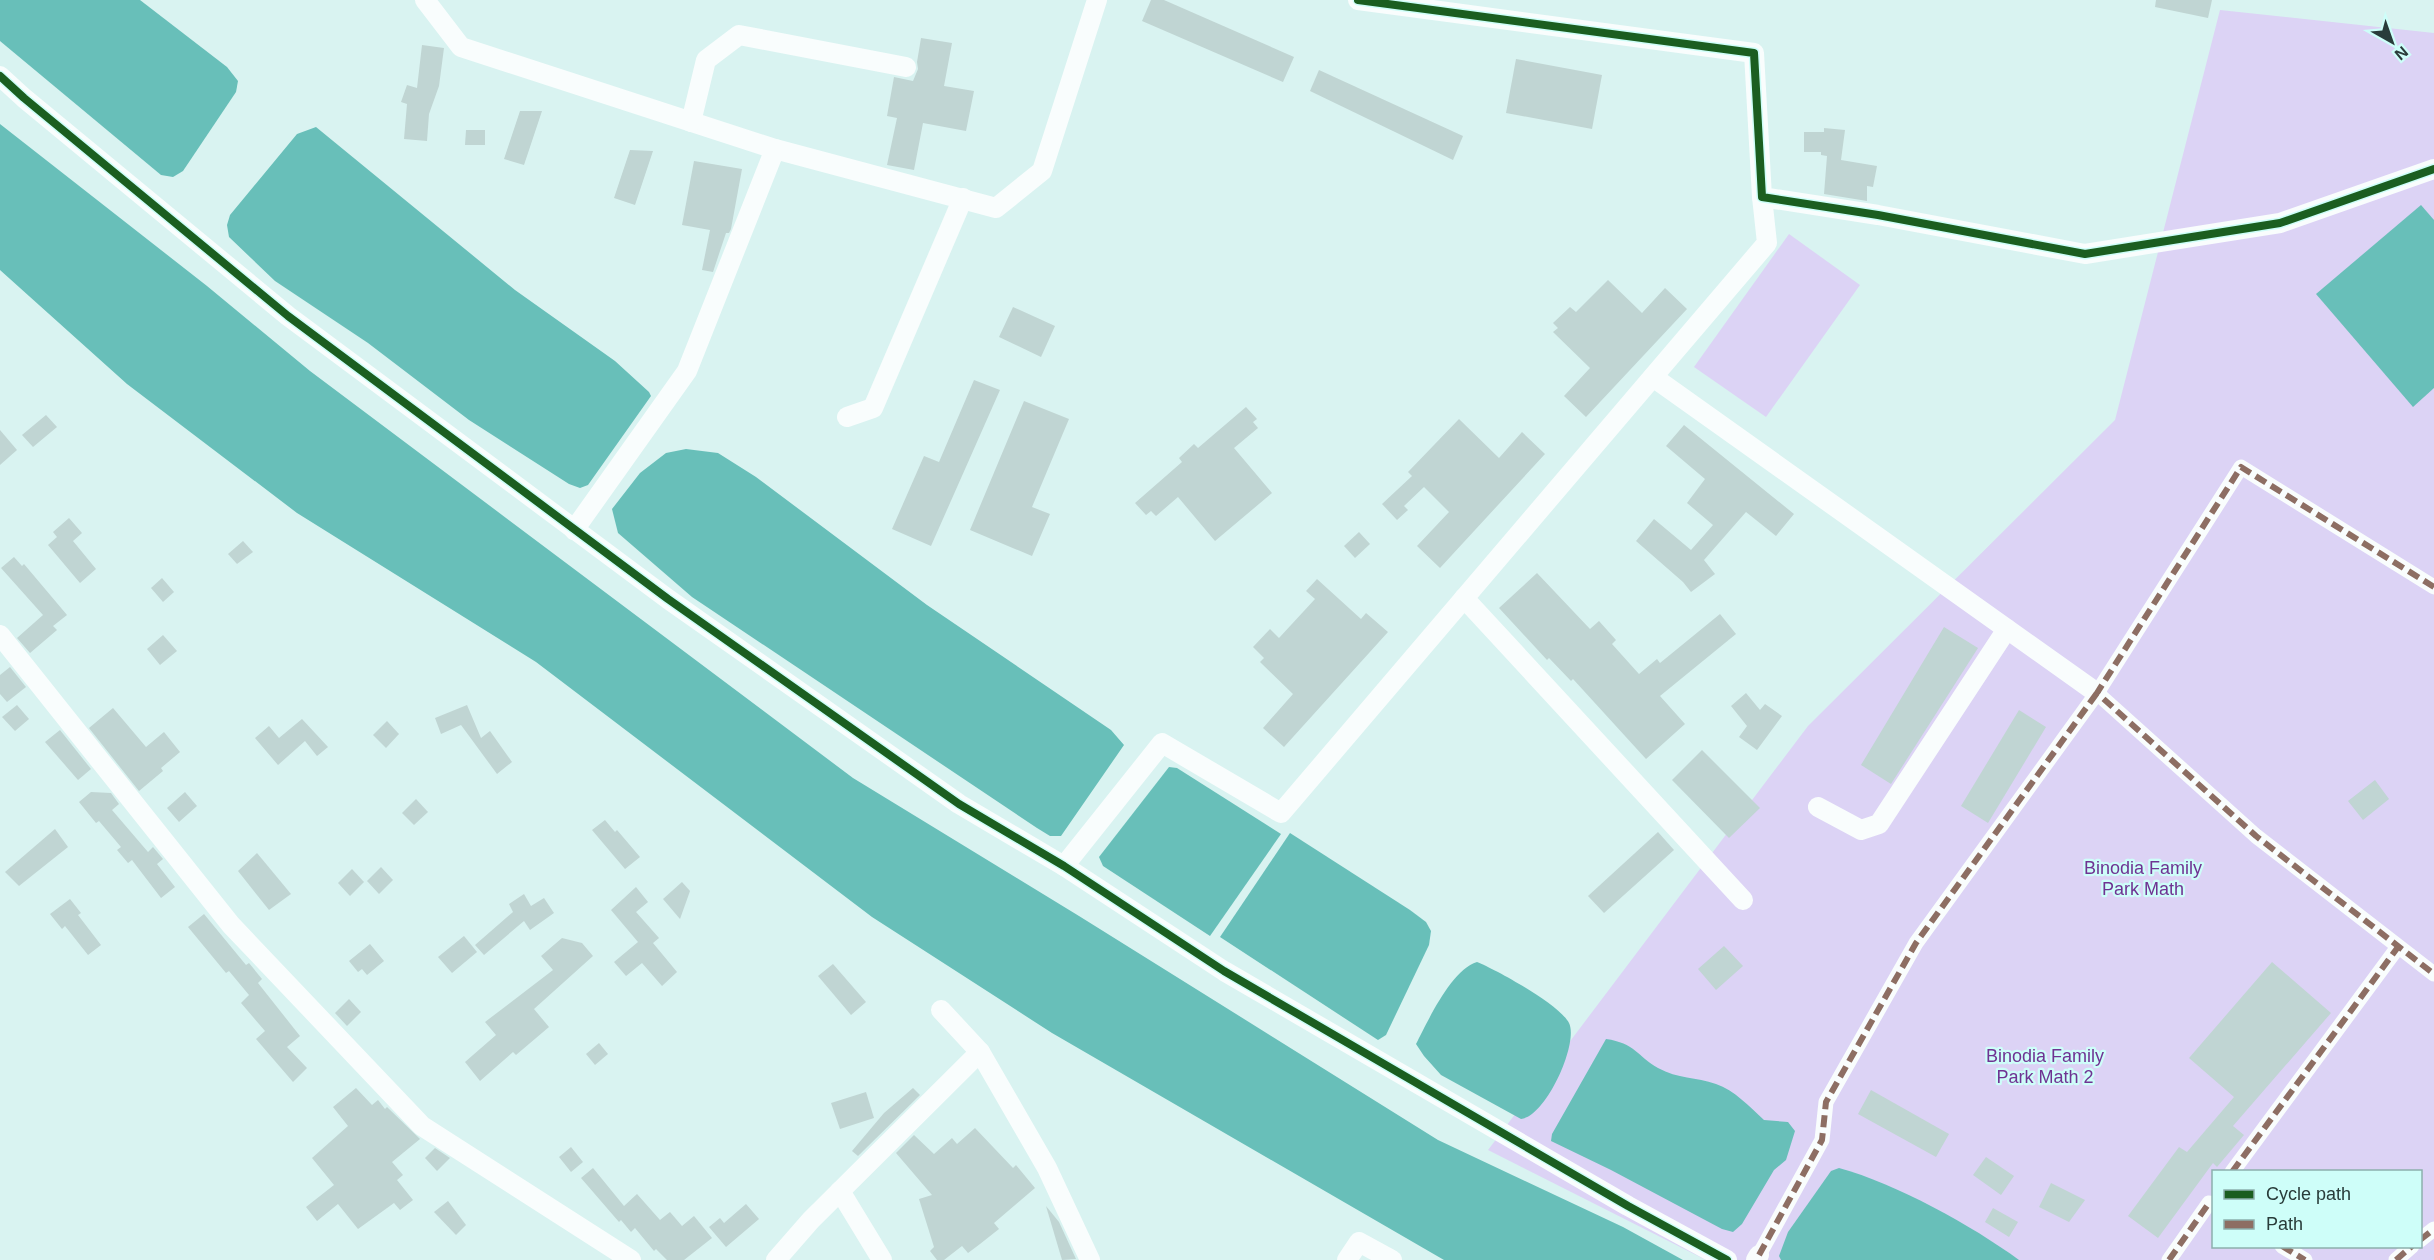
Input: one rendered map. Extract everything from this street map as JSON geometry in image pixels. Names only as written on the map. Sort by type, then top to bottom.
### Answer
[{"type":"street","points":[[425,0],[461,47],[775,149],[996,208],[1042,171],[1097,0]]},
{"type":"street","points":[[1064,866],[1162,743],[1281,813],[1767,243],[1762,197],[1754,53],[1358,0]]},
{"type":"street","points":[[691,122],[706,60],[739,35],[906,67]]},
{"type":"street","points":[[0,76],[24,99],[288,316],[668,599],[959,804],[1064,866],[1224,971],[1628,1206],[1727,1260]]},
{"type":"street","points":[[574,530],[687,371],[775,149]]},
{"type":"street","points":[[1762,197],[1878,215],[2085,254],[2280,223],[2434,169]]},
{"type":"street","points":[[847,417],[873,408],[963,198]]},
{"type":"street","points":[[1653,377],[2097,693],[2256,836],[2434,974]]},
{"type":"street","points":[[1757,1257],[1822,1140],[1826,1102],[1916,943],[2097,693],[2241,467],[2434,587]]},
{"type":"street","points":[[1464,598],[1743,900]]},
{"type":"street","points":[[1818,807],[1862,830],[1879,824],[2007,629]]},
{"type":"street","points":[[0,635],[231,925],[422,1126],[631,1260]]},
{"type":"street","points":[[2233,1170],[2398,948]]},
{"type":"street","points":[[941,1010],[980,1052],[1047,1168],[1090,1260]]},
{"type":"street","points":[[776,1260],[840,1191],[980,1052]]},
{"type":"street","points":[[840,1191],[882,1260]]},
{"type":"street","points":[[2169,1260],[2212,1202]]},
{"type":"street","points":[[2422,1239],[2434,1229]]},
{"type":"street","points":[[1347,1260],[1359,1242],[1392,1260]]},
{"type":"street","points":[[2285,1248],[2305,1260]]},
{"type":"street","points":[[2396,1260],[2410,1248]]},
{"type":"green space","points":[[2220,10],[2434,33],[2434,1260],[1706,1260],[1488,1150],[1808,726],[2115,420]]},
{"type":"green space","points":[[1789,234],[1860,285],[1766,417],[1694,367]]},
{"type":"water","points":[[0,0],[140,0],[227,67],[238,81],[236,92],[183,171],[173,177],[161,175],[0,41]]},
{"type":"water","points":[[0,124],[207,286],[310,371],[853,778],[1438,1140],[1623,1227],[1683,1260],[1444,1260],[1052,1033],[872,917],[536,662],[297,513],[127,384],[0,270]]},
{"type":"water","points":[[316,127],[515,290],[615,361],[649,392],[651,396],[588,485],[580,488],[569,484],[469,420],[368,343],[275,281],[229,237],[227,225],[230,215],[297,134]]},
{"type":"water","points":[[2421,205],[2434,220],[2434,388],[2413,407],[2316,294]]},
{"type":"water","points":[[686,449],[718,453],[756,477],[927,605],[1111,730],[1124,745],[1061,836],[1050,836],[1037,828],[692,597],[618,533],[612,509],[640,473],[666,453]]},
{"type":"water","points":[[1169,767],[1177,768],[1281,834],[1210,936],[1103,866],[1099,857]]},
{"type":"water","points":[[1290,833],[1410,910],[1426,922],[1431,931],[1429,945],[1386,1035],[1378,1040],[1220,937]]},
{"type":"water","points":[[1477,962],[1499,972],[1541,998],[1554,1007],[1569,1023],[1571,1033],[1569,1046],[1558,1078],[1540,1106],[1531,1115],[1521,1119],[1441,1075],[1416,1044],[1449,985],[1467,967]]},
{"type":"water","points":[[1606,1039],[1630,1047],[1665,1072],[1723,1087],[1742,1099],[1764,1120],[1788,1122],[1795,1131],[1786,1160],[1774,1170],[1742,1224],[1733,1232],[1722,1229],[1551,1141],[1552,1134]]},
{"type":"water","points":[[1839,1168],[1885,1184],[1933,1207],[1979,1233],[2019,1260],[1781,1260],[1779,1256],[1788,1232],[1831,1171]]},
{"type":"building","points":[[1151,0],[1164,0],[1294,57],[1283,82],[1142,21]]},
{"type":"building","points":[[2156,0],[2212,0],[2208,18],[2155,7]]},
{"type":"building","points":[[921,38],[952,43],[944,86],[974,91],[966,131],[923,123],[914,170],[887,165],[897,118],[887,116],[894,77],[913,81],[918,69]]},
{"type":"building","points":[[422,45],[444,48],[439,86],[429,114],[427,141],[404,139],[407,104],[401,102],[407,85],[417,88]]},
{"type":"building","points":[[1516,59],[1602,75],[1592,129],[1506,113]]},
{"type":"building","points":[[1319,70],[1463,136],[1453,160],[1310,91]]},
{"type":"building","points":[[520,111],[542,111],[524,165],[504,159]]},
{"type":"building","points":[[1824,128],[1845,130],[1841,160],[1877,166],[1873,187],[1867,186],[1867,201],[1824,194],[1827,156],[1821,155],[1821,152],[1804,152],[1804,132],[1824,132]]},
{"type":"building","points":[[466,130],[485,130],[485,145],[465,145]]},
{"type":"building","points":[[630,150],[653,151],[635,205],[614,198]]},
{"type":"building","points":[[694,161],[742,169],[731,229],[729,233],[726,233],[713,272],[702,270],[710,230],[682,225]]},
{"type":"building","points":[[1608,280],[1642,313],[1665,288],[1687,309],[1586,417],[1564,396],[1590,368],[1553,332],[1558,328],[1553,323],[1570,307],[1576,312]]},
{"type":"building","points":[[1013,307],[1055,326],[1041,357],[999,337]]},
{"type":"building","points":[[974,380],[1000,390],[931,546],[892,529],[924,456],[939,462]]},
{"type":"building","points":[[1024,401],[1069,419],[1032,507],[1050,514],[1032,556],[970,530]]},
{"type":"building","points":[[1246,407],[1257,419],[1253,422],[1258,428],[1234,448],[1272,493],[1215,541],[1178,497],[1156,516],[1151,511],[1146,515],[1135,503],[1182,462],[1179,458],[1194,444],[1198,448]]},
{"type":"building","points":[[46,415],[57,427],[33,447],[22,435]]},
{"type":"building","points":[[1459,419],[1499,458],[1522,432],[1545,454],[1440,568],[1417,546],[1449,512],[1424,487],[1404,506],[1408,510],[1397,520],[1382,504],[1412,476],[1408,472]]},
{"type":"building","points":[[1684,425],[1794,514],[1776,536],[1746,512],[1704,560],[1715,574],[1691,592],[1683,582],[1636,541],[1654,519],[1691,550],[1713,525],[1687,503],[1705,479],[1666,446]]},
{"type":"building","points":[[0,430],[17,450],[0,465]]},
{"type":"building","points":[[69,518],[82,533],[73,541],[96,569],[80,583],[48,545],[57,537],[53,532]]},
{"type":"building","points":[[1359,532],[1370,544],[1355,558],[1344,546]]},
{"type":"building","points":[[243,541],[253,552],[237,564],[228,554]]},
{"type":"building","points":[[14,557],[22,566],[24,564],[67,615],[53,626],[57,630],[30,653],[17,638],[43,615],[1,568]]},
{"type":"building","points":[[1537,573],[1590,629],[1599,621],[1616,640],[1612,644],[1639,674],[1657,659],[1660,663],[1720,614],[1736,634],[1660,696],[1685,724],[1646,759],[1573,679],[1571,681],[1549,658],[1547,660],[1499,608]]},
{"type":"building","points":[[162,578],[174,592],[163,602],[151,588]]},
{"type":"building","points":[[1317,579],[1361,619],[1366,613],[1388,632],[1284,747],[1263,728],[1293,694],[1260,662],[1264,658],[1253,647],[1270,629],[1279,638],[1315,599],[1306,591]]},
{"type":"building","points":[[1944,627],[1978,648],[1891,784],[1861,765]]},
{"type":"building","points":[[163,635],[177,651],[160,665],[147,649]]},
{"type":"building","points":[[10,667],[26,687],[7,702],[0,694],[0,675]]},
{"type":"building","points":[[1746,693],[1760,710],[1765,704],[1782,716],[1757,750],[1739,737],[1747,726],[1731,706]]},
{"type":"building","points":[[17,705],[29,719],[15,731],[2,717]]},
{"type":"building","points":[[467,705],[481,738],[490,731],[512,762],[497,774],[461,725],[441,734],[435,718]]},
{"type":"building","points":[[113,708],[146,747],[164,732],[180,752],[161,768],[163,771],[139,791],[89,728]]},
{"type":"building","points":[[2019,710],[2046,727],[1988,823],[1961,806]]},
{"type":"building","points":[[302,719],[328,747],[317,756],[305,741],[278,765],[255,738],[269,726],[279,738]]},
{"type":"building","points":[[387,721],[399,734],[386,748],[373,735]]},
{"type":"building","points":[[60,730],[91,769],[78,780],[45,742]]},
{"type":"building","points":[[1702,750],[1760,808],[1729,838],[1672,780]]},
{"type":"building","points":[[2375,780],[2389,799],[2363,820],[2348,801]]},
{"type":"building","points":[[91,792],[111,793],[119,804],[112,810],[148,852],[153,847],[163,859],[157,864],[175,887],[161,898],[132,860],[128,863],[117,850],[121,847],[99,821],[96,823],[79,802]]},
{"type":"building","points":[[185,792],[197,806],[179,822],[167,808]]},
{"type":"building","points":[[416,799],[428,812],[414,825],[402,813]]},
{"type":"building","points":[[605,820],[615,832],[617,830],[640,857],[625,869],[592,830]]},
{"type":"building","points":[[55,829],[68,847],[19,886],[5,872]]},
{"type":"building","points":[[1658,832],[1674,850],[1604,913],[1588,896]]},
{"type":"building","points":[[257,853],[291,894],[269,910],[238,871]]},
{"type":"building","points":[[381,867],[393,880],[379,894],[367,881]]},
{"type":"building","points":[[352,869],[364,882],[350,896],[338,883]]},
{"type":"building","points":[[682,882],[690,891],[680,919],[663,899]]},
{"type":"building","points":[[636,887],[648,902],[636,912],[659,938],[653,943],[677,972],[662,986],[642,963],[626,976],[614,962],[638,942],[611,910]]},
{"type":"building","points":[[524,894],[531,906],[544,898],[554,913],[530,930],[524,921],[484,955],[475,945],[513,912],[509,904]]},
{"type":"building","points":[[70,899],[81,913],[78,915],[101,945],[88,955],[65,926],[62,929],[50,914]]},
{"type":"building","points":[[204,914],[246,965],[249,963],[262,979],[258,983],[300,1036],[287,1047],[307,1068],[293,1082],[256,1039],[265,1031],[241,1003],[249,995],[229,971],[226,973],[188,927]]},
{"type":"building","points":[[464,936],[477,952],[452,973],[438,957]]},
{"type":"building","points":[[562,938],[582,943],[593,956],[534,1009],[549,1027],[516,1055],[513,1052],[480,1081],[465,1062],[496,1035],[485,1022],[553,970],[541,956]]},
{"type":"building","points":[[370,944],[384,961],[367,975],[362,969],[358,972],[349,961]]},
{"type":"building","points":[[1724,946],[1743,966],[1716,990],[1698,969]]},
{"type":"building","points":[[2272,962],[2331,1013],[2233,1126],[2244,1135],[2217,1167],[2213,1163],[2158,1238],[2128,1216],[2179,1147],[2187,1152],[2234,1097],[2189,1058]]},
{"type":"building","points":[[833,964],[866,1002],[851,1015],[818,976]]},
{"type":"building","points":[[349,999],[361,1012],[347,1026],[335,1013]]},
{"type":"building","points":[[599,1043],[608,1054],[595,1065],[586,1054]]},
{"type":"building","points":[[356,1088],[372,1105],[378,1100],[385,1109],[387,1107],[420,1139],[392,1162],[403,1175],[397,1180],[413,1200],[400,1210],[394,1203],[358,1229],[338,1204],[317,1221],[306,1207],[334,1185],[312,1158],[348,1126],[333,1107]]},
{"type":"building","points":[[913,1088],[920,1095],[858,1156],[852,1151],[884,1113]]},
{"type":"building","points":[[1871,1090],[1949,1134],[1936,1157],[1858,1114]]},
{"type":"building","points":[[866,1092],[874,1118],[840,1129],[831,1103]]},
{"type":"building","points":[[975,1128],[1013,1168],[1016,1165],[1035,1188],[994,1223],[999,1229],[968,1253],[962,1246],[944,1260],[937,1260],[930,1251],[934,1247],[919,1199],[932,1195],[896,1153],[914,1135],[934,1154],[952,1138],[957,1144]]},
{"type":"building","points":[[571,1147],[583,1162],[571,1172],[559,1157]]},
{"type":"building","points":[[435,1148],[450,1158],[437,1171],[425,1158]]},
{"type":"building","points":[[1986,1157],[2014,1176],[2001,1195],[1973,1175]]},
{"type":"building","points":[[593,1168],[624,1206],[637,1194],[660,1220],[670,1212],[682,1226],[694,1216],[712,1238],[684,1260],[667,1260],[656,1249],[654,1251],[635,1228],[631,1232],[621,1220],[619,1222],[581,1178]]},
{"type":"building","points":[[2051,1183],[2085,1200],[2069,1222],[2039,1207]]},
{"type":"building","points":[[448,1201],[466,1225],[456,1235],[434,1212]]},
{"type":"building","points":[[746,1204],[759,1219],[726,1247],[709,1227],[720,1218],[724,1223]]},
{"type":"building","points":[[1046,1206],[1059,1222],[1076,1259],[1062,1260]]},
{"type":"building","points":[[1993,1208],[2018,1222],[2009,1237],[1985,1222]]},
{"type":"marked path","points":[[2434,587],[2241,467],[2097,693],[2256,836],[2434,974]]},
{"type":"marked path","points":[[1759,1255],[1822,1140],[1826,1102],[1916,943],[2097,693]]},
{"type":"marked path","points":[[2233,1170],[2398,947]]},
{"type":"marked path","points":[[2169,1260],[2209,1203]]},
{"type":"marked path","points":[[2422,1238],[2434,1229]]},
{"type":"marked path","points":[[2285,1248],[2305,1260]]},
{"type":"marked path","points":[[2396,1260],[2410,1248]]},
{"type":"cycle path","points":[[1358,0],[1754,53],[1762,197],[1878,215],[2085,254],[2280,223],[2434,169]]},
{"type":"cycle path","points":[[0,76],[288,316],[668,599],[959,804],[1064,866],[1224,971],[1628,1206],[1727,1260]]},
{"type":"park label","name":"Binodia Family Park Math","points":[[2143,878]]},
{"type":"park label","name":"Binodia Family Park Math 2","points":[[2045,1066]]}]
